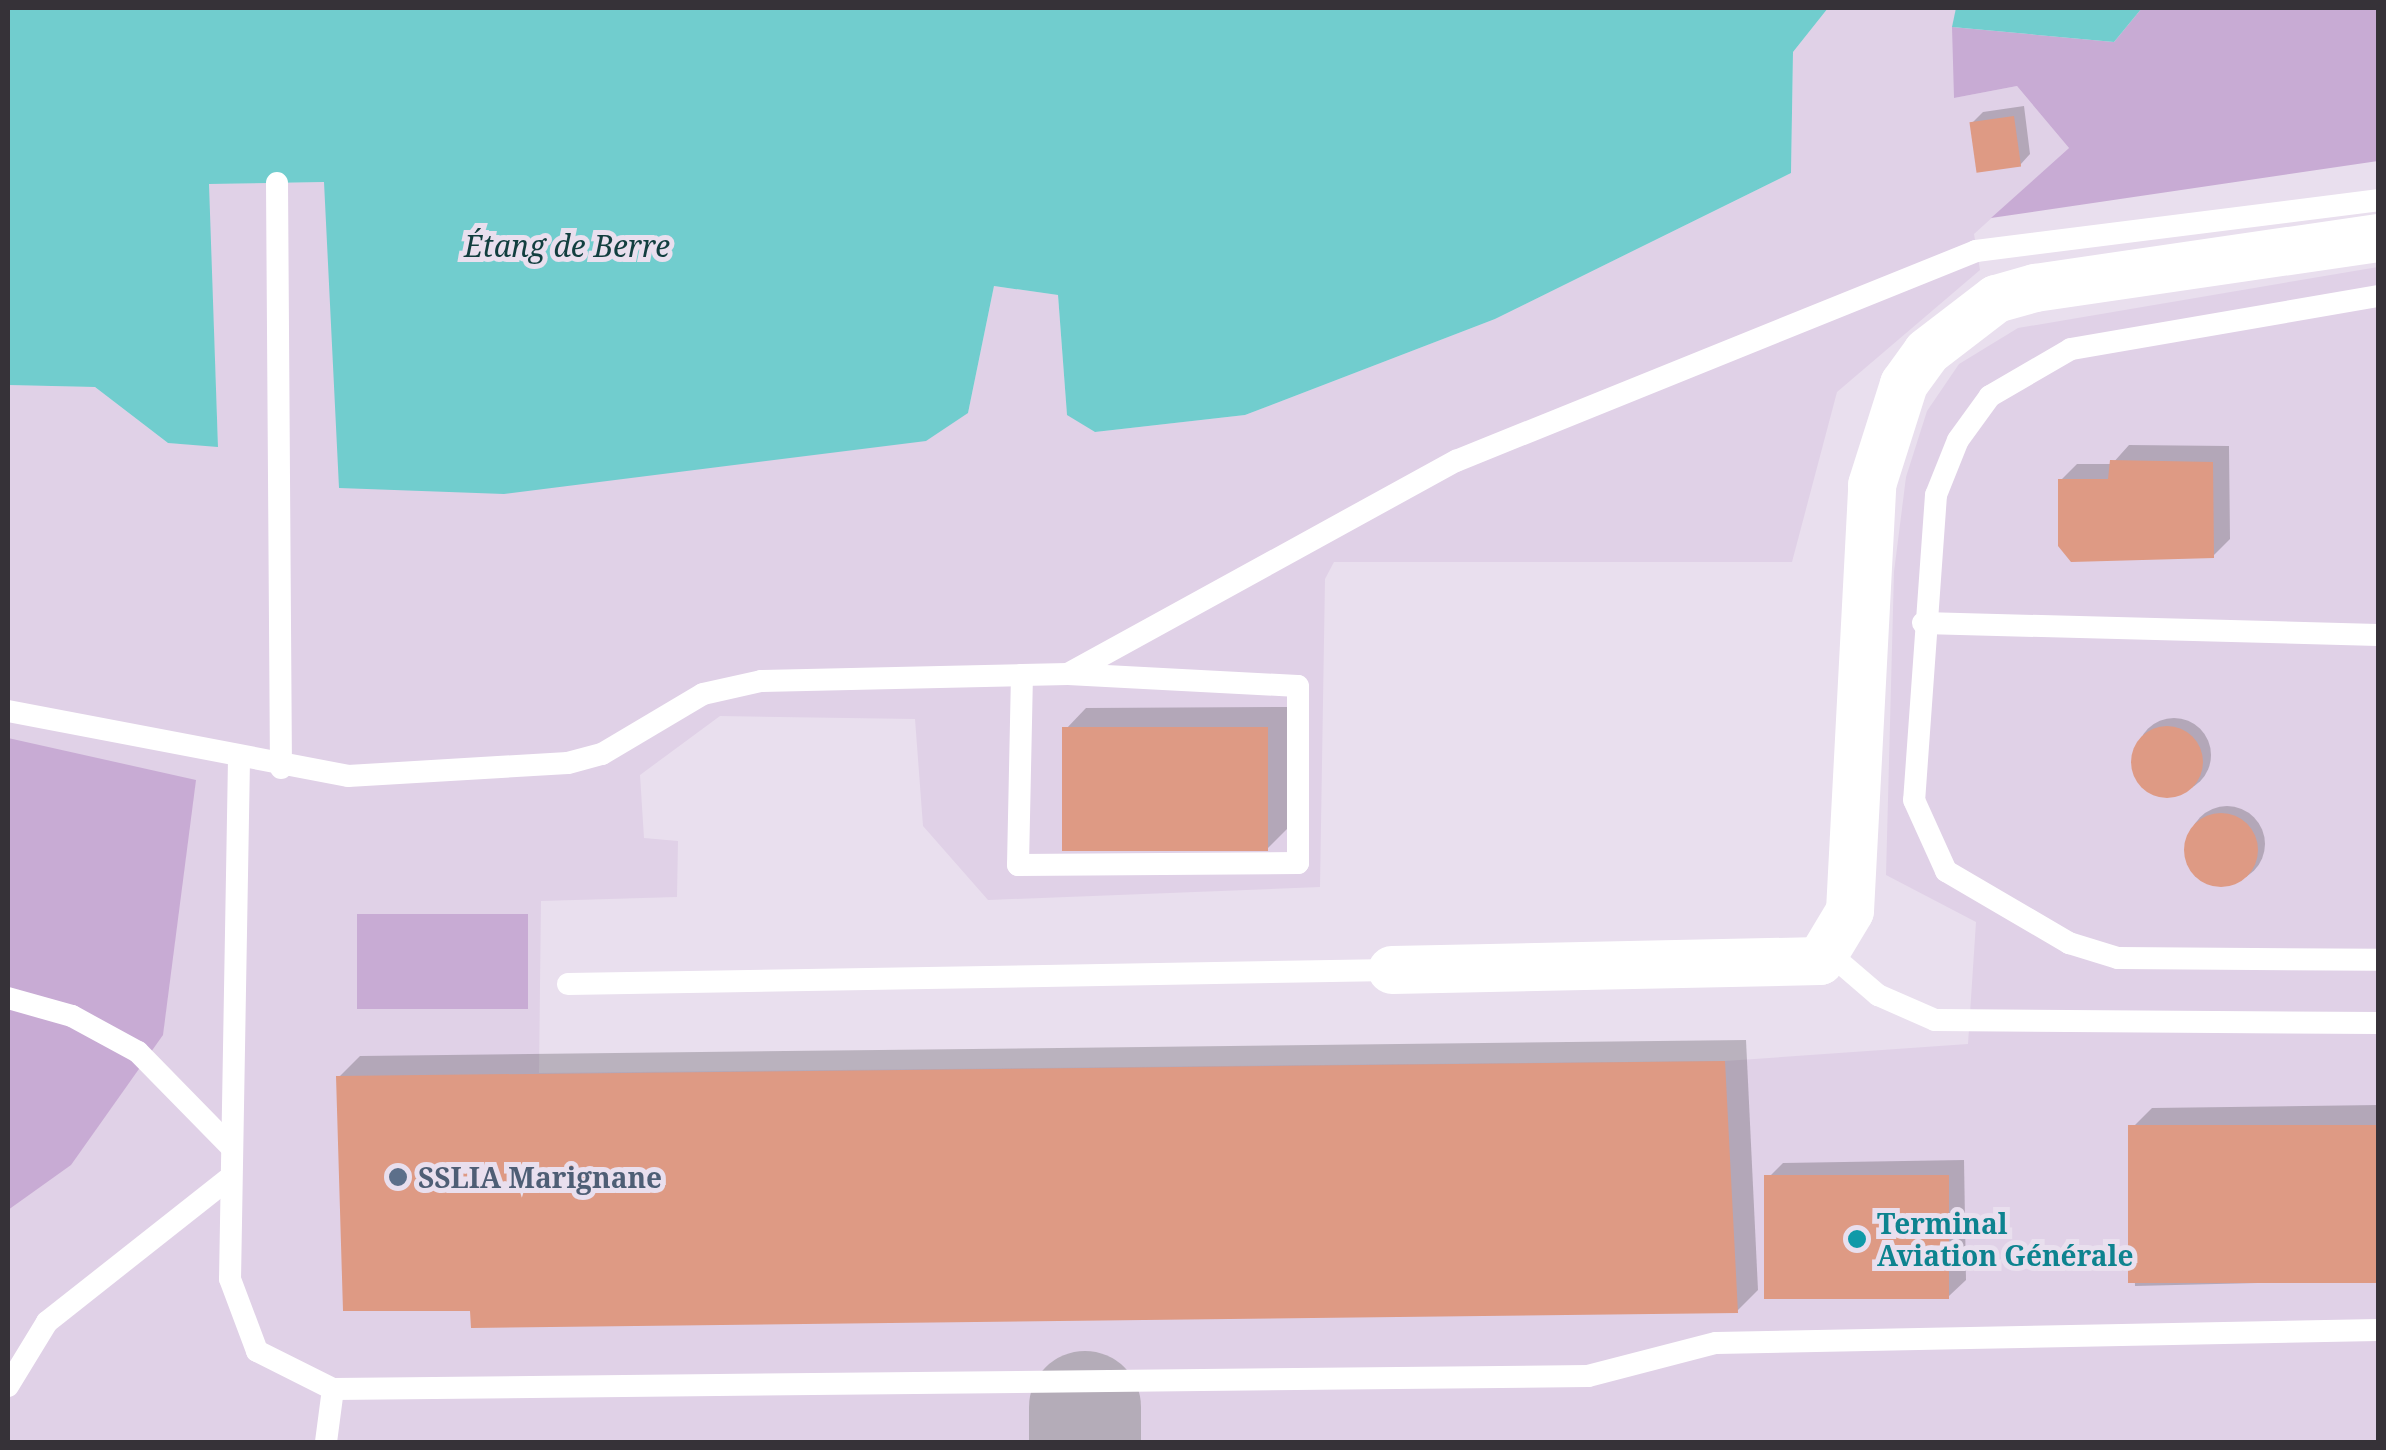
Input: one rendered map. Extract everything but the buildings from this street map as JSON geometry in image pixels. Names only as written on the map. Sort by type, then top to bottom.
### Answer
[{"type":"street","points":[[1392,970],[1810,966],[1829,954],[1850,911],[1872,486],[1904,384],[1927,352],[1996,300],[2036,288],[2378,238]]},
{"type":"lane","points":[[276,182],[282,768]]},
{"type":"lane","points":[[1068,674],[1456,461],[1976,251],[2378,200]]},
{"type":"lane","points":[[2378,296],[2071,349],[2031,366],[1990,396],[1958,440],[1936,495],[1922,623],[1914,800],[1946,872],[2069,943],[2118,958],[2378,960]]},
{"type":"lane","points":[[1922,623],[2378,635]]},
{"type":"lane","points":[[8,710],[282,768],[348,776],[568,763],[726,685],[1022,675],[1068,674],[1298,686],[1298,863],[1018,865],[1022,675]]},
{"type":"lane","points":[[239,759],[227,1180],[230,1278],[257,1351],[332,1389],[1588,1376],[1716,1343],[2378,1330]]},
{"type":"lane","points":[[1829,954],[1878,995],[1935,1020],[2378,1023]]},
{"type":"lane","points":[[568,984],[1392,970]]},
{"type":"lane","points":[[8,998],[72,1016],[138,1052],[228,1145]]},
{"type":"lane","points":[[8,1386],[47,1322],[227,1180]]},
{"type":"lane","points":[[326,1442],[332,1389]]},
{"type":"shaded area","points":[[1828,8],[1956,8],[1954,98],[2017,86],[2069,148],[1974,234],[1980,270],[1837,392],[1792,562],[1334,562],[1325,579],[1320,887],[988,900],[923,826],[915,719],[720,716],[640,775],[644,838],[678,841],[677,897],[541,901],[539,1073],[1725,1061],[1968,1044],[1976,922],[1886,875],[1894,572],[1906,477],[1927,411],[1959,364],[2018,328],[2378,267],[2378,1442],[8,1442],[8,385],[95,387],[168,443],[218,446],[208,184],[325,182],[340,488],[968,413],[994,286],[1058,295],[1067,414],[1095,432],[1245,415],[1495,319],[1791,173],[1793,52]]},
{"type":"shaded area","points":[[2142,8],[2378,8],[2378,161],[1991,218],[2069,148],[2017,86],[1954,98],[1952,27],[2114,42]]},
{"type":"shaded area","points":[[8,738],[196,780],[163,1035],[71,1165],[8,1210]]},
{"type":"shaded area","points":[[357,914],[528,914],[528,1009],[357,1009]]},
{"type":"water","name":"Étang de Berre","points":[[8,8],[1828,8],[1793,52],[1791,173],[1495,319],[1245,415],[1095,432],[1067,415],[1058,295],[994,286],[968,413],[926,441],[504,494],[339,488],[324,182],[209,184],[218,447],[168,443],[95,387],[8,385]]},
{"type":"water","points":[[1956,8],[2142,8],[2114,42],[1952,27]]},
{"type":"taxiway","points":[[1085,1407],[1085,1442]]},
{"type":"place","name":"SSLIA Marignane","points":[[398,1177]]},
{"type":"place","name":"Terminal Aviation Générale","points":[[1857,1239]]}]
